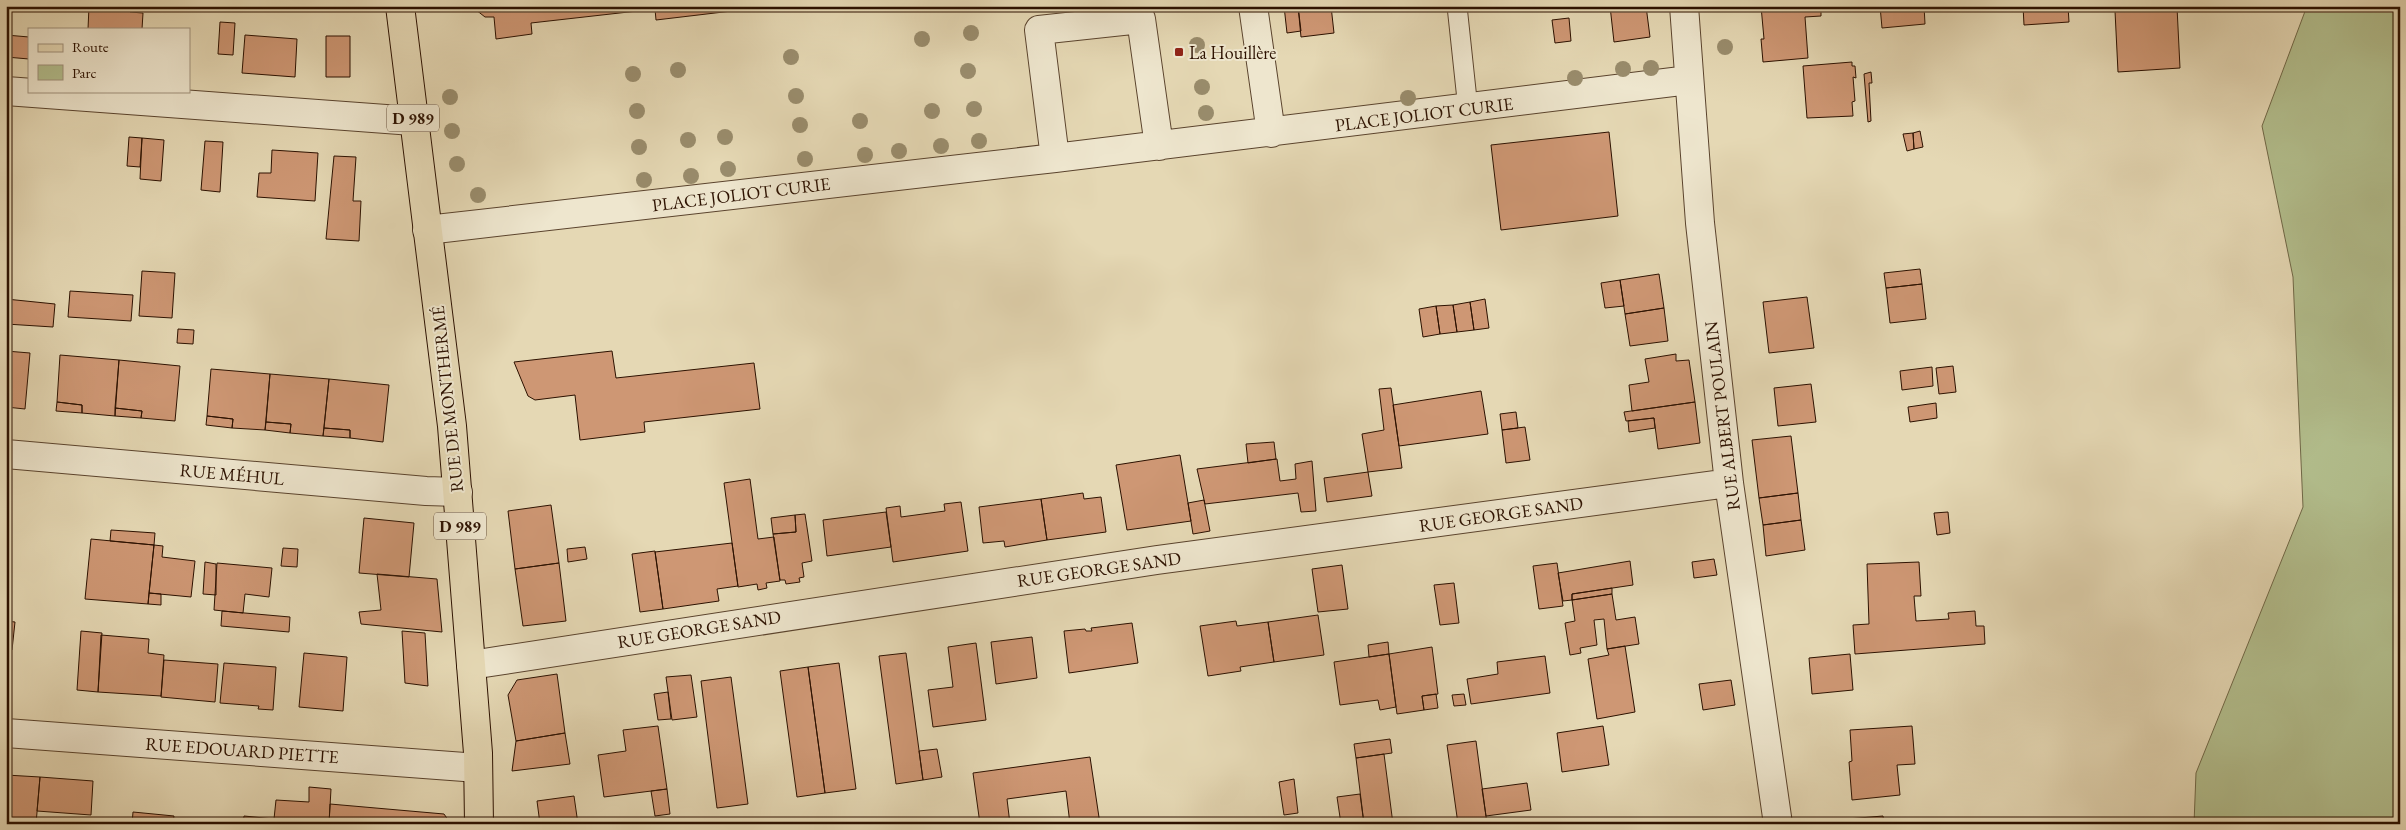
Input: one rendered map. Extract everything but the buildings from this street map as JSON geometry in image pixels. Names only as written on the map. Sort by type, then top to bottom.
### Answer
[{"type":"main road","name":"RUE DE MONTHERMÉ","points":[[400,6],[452,426],[478,768],[479,824]]},
{"type":"street","points":[[1253,6],[1271,133]]},
{"type":"street","name":"RUE ALBERT POULAIN","points":[[1684,6],[1700,223],[1729,483],[1778,824]]},
{"type":"street","points":[[1055,158],[1039,30],[1140,19],[1160,146]]},
{"type":"street","name":"PLACE JOLIOT CURIE","points":[[427,230],[1271,133],[1689,80]]},
{"type":"street","points":[[6,91],[413,121]]},
{"type":"street","name":"RUE MÉHUL","points":[[6,454],[426,492],[458,492]]},
{"type":"street","name":"RUE GEORGE SAND","points":[[471,665],[1148,561],[1729,483]]},
{"type":"street","name":"RUE EDOUARD PIETTE","points":[[6,733],[478,768]]},
{"type":"lane","points":[[1457,6],[1468,109]]},
{"type":"green space","points":[[2307,6],[2400,6],[2400,824],[2194,824],[2196,773],[2303,507],[2293,277],[2262,126]]},
{"type":"place","name":"La Houillère","points":[[1179,52]]}]
